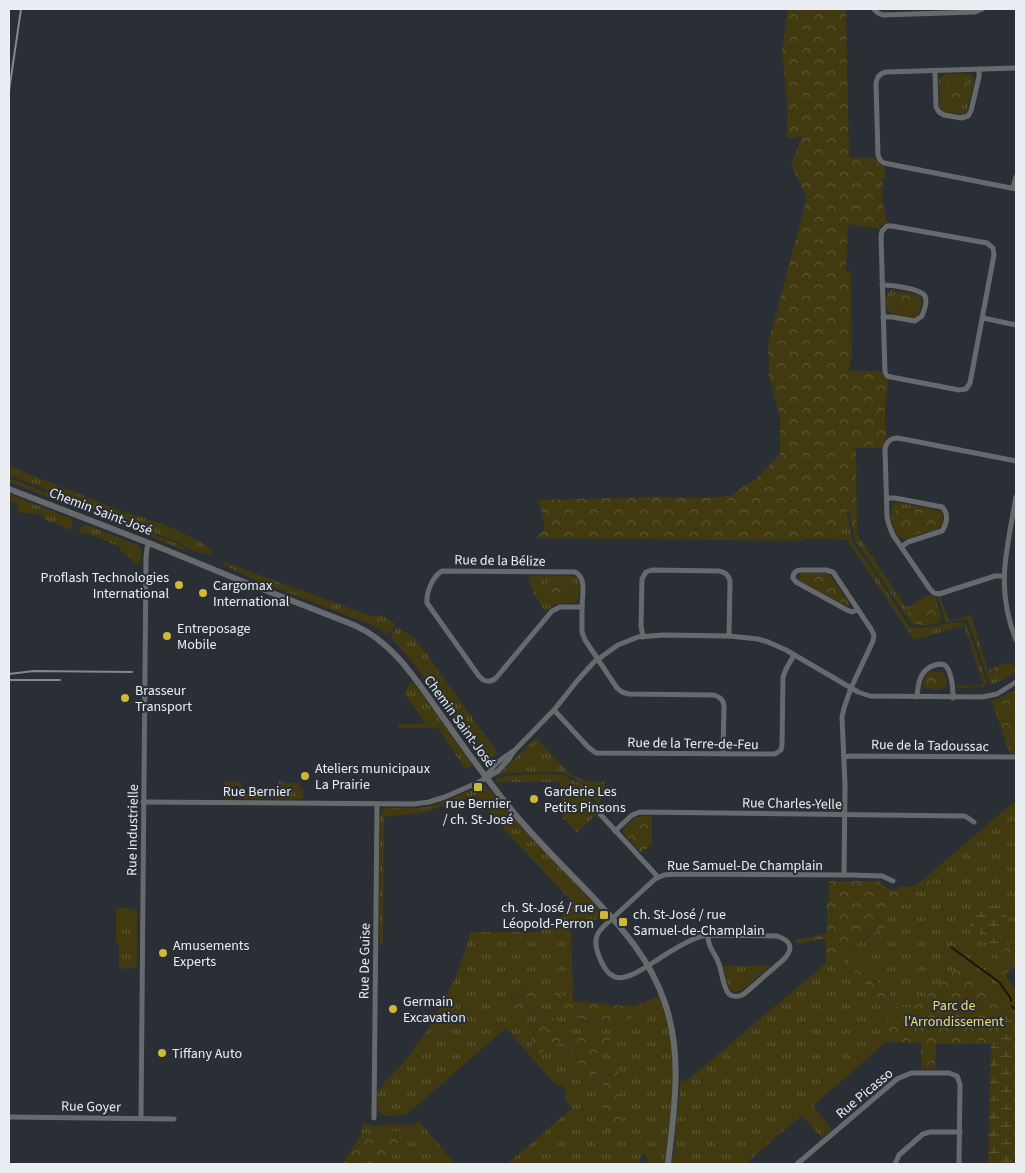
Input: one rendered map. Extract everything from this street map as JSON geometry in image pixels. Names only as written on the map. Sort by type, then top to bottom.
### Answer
[{"type":"street","points":[[874,9],[883,15],[975,12],[982,9]]},
{"type":"street","points":[[1016,68],[886,72],[878,77],[876,83],[878,153],[880,160],[886,164],[1015,189],[1016,177]]},
{"type":"street","points":[[935,70],[936,107],[944,115],[961,118],[968,116],[971,111],[979,69]]},
{"type":"street","points":[[887,226],[987,243],[992,246],[994,252],[983,318],[970,383],[966,389],[961,390],[887,376],[884,370],[882,285],[881,237],[882,231],[887,226]]},
{"type":"street","points":[[882,285],[919,291],[925,296],[926,301],[922,316],[915,321],[882,317]]},
{"type":"street","points":[[983,318],[1016,325]]},
{"type":"street","points":[[1004,576],[995,576],[936,594],[930,589],[900,546],[889,525],[885,449],[887,443],[893,438],[1016,460]]},
{"type":"street","name":"Chemin Saint-José","points":[[9,489],[354,624],[390,649],[402,662],[486,778],[525,826],[613,918],[635,944],[649,966],[665,1003],[676,1052],[676,1080],[668,1164]]},
{"type":"street","points":[[1016,497],[1012,538],[1005,562],[1004,576],[1008,614],[1016,640]]},
{"type":"street","points":[[887,498],[942,507],[946,513],[945,526],[942,531],[900,546]]},
{"type":"street","name":"Rue Industrielle","points":[[141,1118],[146,557],[149,543]]},
{"type":"street","points":[[643,636],[642,578],[646,572],[652,570],[719,571],[725,573],[730,581],[729,636]]},
{"type":"street","points":[[844,875],[845,784],[842,717],[851,688],[874,638],[873,632],[834,574],[831,571],[797,570],[794,574],[793,579],[796,582],[847,610],[852,612],[858,610]]},
{"type":"street","name":"Rue de la Bélize","points":[[582,607],[560,607],[552,611],[496,678],[489,681],[483,680],[479,676],[426,600],[435,576],[442,571],[572,572],[578,574],[582,581],[583,636],[590,650],[617,688],[625,694],[714,695],[720,697],[724,706],[723,754]]},
{"type":"street","name":"Rue Bernier","points":[[143,802],[377,804],[430,802],[479,782],[498,770],[554,710],[597,659],[618,645],[643,636],[729,636],[763,640],[780,647],[860,693],[870,696],[977,698],[1001,692],[1016,682]]},
{"type":"street","name":"Rue de la Terre-de-Feu","points":[[554,710],[588,747],[596,753],[773,755],[781,750],[783,677],[794,655]]},
{"type":"street","points":[[917,697],[924,671],[929,667],[941,664],[947,668],[952,682],[953,698]]},
{"type":"street","name":"Rue de la Tadoussac","points":[[844,757],[1016,757]]},
{"type":"street","name":"Rue De Guise","points":[[374,1118],[377,804]]},
{"type":"street","name":"Rue Charles-Yelle","points":[[615,831],[632,815],[640,812],[965,816],[974,822]]},
{"type":"street","points":[[600,814],[658,878]]},
{"type":"street","name":"Rue Samuel-De Champlain","points":[[649,966],[631,976],[624,978],[614,976],[604,969],[600,961],[596,948],[596,939],[599,931],[658,878],[664,875],[844,875],[882,876],[893,881]]},
{"type":"street","points":[[649,966],[698,937],[708,935],[778,936],[788,942],[790,950],[784,960],[742,995],[734,996],[728,993],[726,989],[719,963],[708,944],[708,935]]},
{"type":"street","name":"Rue Picasso","points":[[797,1164],[897,1079],[910,1073],[949,1073],[955,1074],[960,1081],[959,1164]]},
{"type":"street","name":"Rue Goyer","points":[[9,1116],[174,1119]]},
{"type":"street","points":[[895,1164],[899,1155],[923,1134],[930,1132],[960,1132]]},
{"type":"green space","points":[[788,9],[846,9],[849,158],[875,158],[878,163],[886,168],[881,194],[887,223],[879,229],[848,224],[846,271],[851,271],[852,358],[850,358],[849,371],[880,371],[889,380],[885,409],[887,438],[882,448],[856,448],[857,535],[854,536],[849,511],[847,511],[847,513],[835,515],[841,522],[833,528],[828,525],[826,526],[830,539],[803,539],[802,541],[536,538],[545,528],[539,500],[730,496],[758,477],[780,454],[780,417],[769,377],[768,344],[807,197],[791,165],[802,136],[787,139],[787,104],[782,50]]},
{"type":"green space","points":[[946,74],[969,74],[974,77],[967,111],[962,115],[944,112],[940,107],[939,79]],"holes":[[[964,78],[968,90],[964,103],[946,99],[947,82]]]},
{"type":"green space","points":[[955,75],[964,78],[967,82],[968,95],[964,103],[946,99],[947,81]]},
{"type":"green space","points":[[891,290],[919,295],[921,298],[922,301],[917,317],[907,317],[889,312],[886,307],[886,301]],"holes":[[[897,293],[918,295],[921,304],[914,310],[914,313],[901,304],[897,305],[894,301],[894,295]]]},
{"type":"green space","points":[[901,292],[920,297],[921,304],[914,310],[913,315],[903,314],[901,310],[902,305],[896,304],[894,296],[896,293]]},
{"type":"green space","points":[[9,466],[124,512],[163,524],[207,546],[211,549],[213,555],[193,551],[180,543],[9,475]]},
{"type":"green space","points":[[9,478],[178,544],[192,553],[9,482]]},
{"type":"green space","points":[[9,494],[72,519],[71,530],[44,519],[43,514],[20,513],[17,503],[9,502]]},
{"type":"green space","points":[[896,502],[941,511],[943,516],[942,525],[937,529],[906,539],[901,537],[895,531],[891,516],[892,506]]},
{"type":"green space","points":[[910,508],[932,513],[937,519],[937,524],[929,530],[920,533],[901,535],[897,530],[893,514],[898,509]]},
{"type":"green space","points":[[847,513],[852,540],[909,626],[923,628],[954,623],[966,624],[987,682],[984,687],[956,688],[956,685],[976,686],[983,684],[964,625],[914,640],[847,540],[830,539],[826,526],[832,527],[837,518],[835,515]]},
{"type":"green space","points":[[84,524],[138,545],[141,550],[141,561],[134,564],[127,554],[120,551],[121,547],[84,532],[81,536],[79,529]]},
{"type":"green space","points":[[857,534],[907,608],[929,594],[935,597],[939,609],[926,604],[905,614],[855,540],[854,536]]},
{"type":"green space","points":[[224,562],[372,616],[387,618],[396,624],[387,635],[372,625],[253,579],[224,565]]},
{"type":"green space","points":[[802,573],[826,573],[830,575],[849,605],[847,606],[800,581],[798,576]]},
{"type":"green space","points":[[528,575],[575,576],[580,590],[578,599],[574,603],[555,605],[546,612],[535,595]],"holes":[[[553,579],[573,581],[573,589],[564,598],[546,589],[547,584]]]},
{"type":"green space","points":[[553,579],[573,581],[575,585],[564,598],[551,600],[546,596],[546,586]]},
{"type":"green space","points":[[937,597],[940,597],[949,621],[971,615],[990,676],[1000,677],[1016,671],[1016,673],[993,684],[990,683],[968,621],[963,619],[945,622]]},
{"type":"green space","points":[[926,603],[938,608],[941,621],[927,625],[912,624],[905,614]]},
{"type":"green space","points":[[398,627],[415,639],[498,753],[484,763],[412,661],[392,639],[392,634]]},
{"type":"green space","points":[[1008,662],[1015,666],[1016,671],[999,677],[990,677],[989,670]]},
{"type":"green space","points":[[929,672],[942,672],[946,679],[946,686],[937,690],[922,686]]},
{"type":"green space","points":[[412,682],[472,764],[471,766],[465,769],[438,728],[398,728],[399,724],[426,724],[404,693]]},
{"type":"green space","points":[[1016,689],[1016,753],[1009,753],[992,701]]},
{"type":"green space","points":[[536,738],[570,774],[589,782],[604,782],[605,794],[599,806],[583,783],[563,772],[506,773],[497,776]]},
{"type":"green space","points":[[529,774],[565,775],[569,779],[582,784],[599,812],[577,833],[563,818],[560,782],[497,783],[496,779]]},
{"type":"green space","points":[[225,781],[241,781],[241,794],[266,794],[265,798],[239,799],[239,786],[233,786],[233,799],[225,799]]},
{"type":"green space","points":[[279,781],[283,781],[283,783],[300,783],[300,789],[303,789],[303,799],[274,799],[273,794],[279,794]]},
{"type":"green space","points":[[485,785],[523,829],[601,910],[599,913],[604,917],[605,920],[571,919],[573,1002],[562,997],[555,989],[573,1013],[585,1022],[591,1023],[601,1020],[606,1023],[638,1011],[644,1002],[660,995],[670,1035],[673,1062],[665,1164],[646,1164],[647,1157],[643,1153],[639,1164],[507,1164],[572,1108],[565,1100],[565,1088],[552,1081],[506,1028],[407,1114],[386,1116],[382,1115],[378,1109],[378,1089],[383,1087],[384,1082],[402,1064],[423,1037],[455,979],[471,932],[540,932],[541,927],[556,927],[566,912],[575,905],[512,838],[475,795],[423,813],[384,817],[383,944],[379,941],[380,819],[382,810],[386,808],[432,806]],"holes":[[[526,989],[533,1010],[526,1013],[526,1024],[537,1025],[545,1009],[549,1035],[609,1041],[603,1043],[601,1057],[608,1132],[604,1123],[602,1076],[598,1072],[587,1080],[578,1063],[562,1060],[573,1058],[575,1052],[574,1045],[547,1042],[535,1032],[520,1027],[520,1018],[508,1004],[514,994]]]},
{"type":"green space","points":[[1016,800],[1016,938],[998,956],[1004,963],[1012,1000],[991,1044],[936,1044],[935,1069],[921,1069],[921,1043],[886,1042],[813,1106],[832,1129],[822,1138],[802,1115],[745,1164],[672,1164],[681,1078],[685,1082],[826,963],[840,956],[883,1003],[888,1005],[895,1004],[893,998],[848,949],[876,931],[886,928],[887,918],[898,910],[898,905],[923,890],[929,884],[930,881],[927,876]]},
{"type":"green space","points":[[652,816],[652,844],[641,853],[623,831],[624,827],[634,818]]},
{"type":"green space","points":[[927,876],[930,881],[929,884],[923,890],[898,905],[898,910],[887,918],[888,924],[883,930],[876,931],[848,949],[893,998],[895,1004],[888,1005],[883,1003],[840,956],[826,963],[826,938],[798,944],[796,940],[827,933],[826,905],[828,904],[829,881],[879,881],[887,889],[894,891],[901,886],[917,885]]},
{"type":"green space","points":[[985,905],[999,907],[1008,918],[1008,923],[998,943],[993,946],[985,942],[982,935],[970,927],[975,908]]},
{"type":"green space","points":[[117,908],[137,909],[137,965],[135,968],[119,969],[119,944],[116,943]]},
{"type":"green space","name":"Parc de l'Arrondissement","points":[[1016,938],[1016,967],[1010,970],[1006,976],[1016,991],[1016,1007],[1003,1018],[1005,1033],[991,1044],[936,1044],[935,1069],[921,1069],[921,1043],[886,1042],[889,1007],[914,1007],[959,966],[997,1000],[1012,1000],[1011,994],[996,977],[1004,963],[998,956]]},
{"type":"green space","points":[[769,965],[742,990],[737,991],[733,991],[730,988],[723,966],[765,966]]},
{"type":"green space","points":[[526,989],[533,990],[538,994],[535,1006],[526,1013],[526,1024],[537,1025],[545,1009],[549,1009],[555,1023],[548,1030],[549,1035],[612,1035],[614,1038],[603,1043],[601,1066],[618,1067],[623,1123],[608,1132],[604,1123],[602,1076],[598,1072],[587,1081],[578,1063],[563,1064],[562,1060],[573,1058],[575,1052],[574,1045],[547,1042],[542,1055],[538,1056],[533,1051],[532,1039],[534,1032],[520,1027],[520,1018],[510,1012],[508,1004],[514,995]]},
{"type":"green space","points":[[555,989],[560,990],[562,997],[573,1002],[634,1006],[644,1002],[631,1017],[613,1026],[601,1020],[586,1022],[561,1012],[555,1000]]},
{"type":"green space","points":[[1016,1007],[1016,1164],[988,1164],[991,1044],[1005,1033],[1004,1012]]},
{"type":"green space","points":[[419,1121],[455,1164],[380,1164],[403,1135],[402,1132],[361,1134],[363,1124],[381,1126],[388,1124],[412,1125]]},
{"type":"green space","points":[[402,1132],[402,1141],[396,1150],[380,1164],[343,1163],[361,1134]]},
{"type":"waterway","points":[[951,947],[999,982],[1011,1001]]},
{"type":"waterway","points":[[1012,1006],[1016,1008]]},
{"type":"railway","points":[[9,91],[21,9]]},
{"type":"railway","points":[[9,674],[34,671],[132,672]]},
{"type":"railway","points":[[9,680],[60,680]]},
{"type":"place","name":"Proflash Technologies International","points":[[179,585]]},
{"type":"place","name":"Cargomax International","points":[[203,593]]},
{"type":"place","name":"Entreposage Mobile","points":[[167,636]]},
{"type":"place","name":"Brasseur Transport","points":[[125,698]]},
{"type":"place","name":"Ateliers municipaux La Prairie","points":[[305,776]]},
{"type":"place","name":"rue Bernier / ch. St-José","points":[[478,787]]},
{"type":"place","name":"Garderie Les Petits Pinsons","points":[[534,799]]},
{"type":"place","name":"ch. St-José / rue Léopold-Perron","points":[[604,915]]},
{"type":"place","name":"ch. St-José / rue Samuel-de-Champlain","points":[[623,922]]},
{"type":"place","name":"Amusements Experts","points":[[163,953]]},
{"type":"place","name":"Germain Excavation","points":[[393,1009]]},
{"type":"place","name":"Tiffany Auto","points":[[162,1053]]}]
